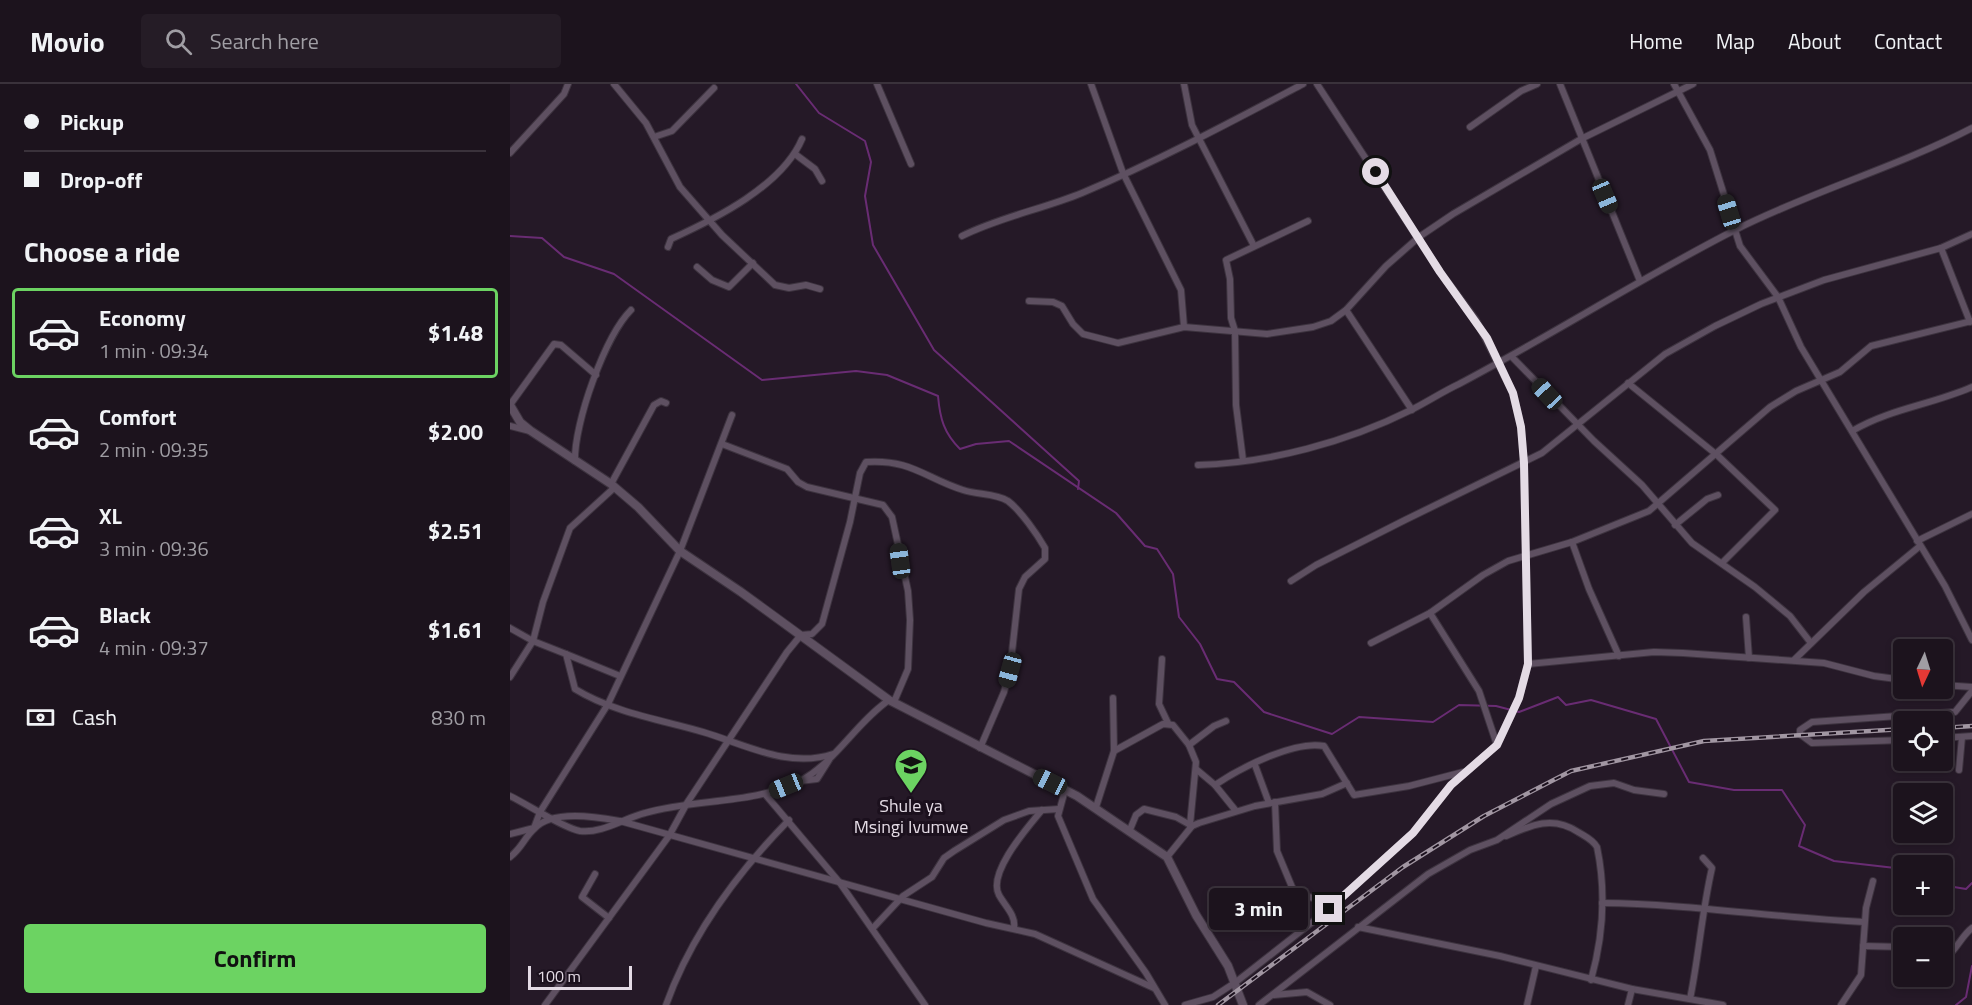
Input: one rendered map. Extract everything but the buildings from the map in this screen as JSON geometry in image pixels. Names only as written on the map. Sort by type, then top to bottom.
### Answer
[{"type":"street","points":[[510,153],[564,94],[568,84]]},
{"type":"street","points":[[614,84],[637,110],[680,187],[775,285],[789,288],[806,285],[820,289]]},
{"type":"street","points":[[877,84],[911,164]]},
{"type":"street","points":[[1091,84],[1123,173],[1181,290],[1184,327]]},
{"type":"street","points":[[1184,84],[1187,109],[1199,139],[1254,246]]},
{"type":"street","points":[[962,236],[980,227],[1081,194],[1199,139],[1303,84]]},
{"type":"street","points":[[1185,1005],[1213,997],[1236,982],[1323,914],[1413,833],[1451,785],[1497,745],[1519,698],[1528,664],[1524,463],[1521,427],[1513,393],[1476,320],[1440,272],[1317,84]]},
{"type":"street","points":[[1470,126],[1521,91],[1537,84]]},
{"type":"street","points":[[1560,84],[1640,281]]},
{"type":"street","points":[[1674,84],[1710,150],[1745,253],[1778,297],[1797,339],[1945,585],[1972,640]]},
{"type":"street","points":[[1029,301],[1053,302],[1062,306],[1073,324],[1083,334],[1118,343],[1184,327],[1267,334],[1289,333],[1331,321],[1346,310],[1386,266],[1419,237],[1482,196],[1581,139],[1693,84]]},
{"type":"street","points":[[654,137],[672,131],[714,88]]},
{"type":"street","points":[[1198,465],[1243,460],[1338,439],[1412,410],[1512,357],[1640,281],[1736,230],[1831,189],[1896,165],[1972,128]]},
{"type":"street","points":[[668,247],[671,240],[710,220],[760,187],[795,154],[801,139]]},
{"type":"street","points":[[795,154],[815,169],[822,181]]},
{"type":"street","points":[[1243,460],[1236,405],[1235,331],[1231,318],[1230,279],[1226,260],[1308,221]]},
{"type":"street","points":[[1291,581],[1405,520],[1542,453],[1665,354],[1742,312],[1868,266],[1941,248],[1972,234]]},
{"type":"street","points":[[1371,643],[1430,613],[1497,567],[1525,555],[1572,542],[1639,517],[1659,505],[1770,407],[1796,391],[1848,367],[1871,346],[1971,322],[1941,248]]},
{"type":"street","points":[[697,267],[712,280],[729,287],[753,263]]},
{"type":"street","points":[[575,461],[579,425],[596,375],[615,331],[631,310]]},
{"type":"street","points":[[1346,310],[1412,410]]},
{"type":"street","points":[[596,375],[561,345],[554,344],[510,405],[520,422],[531,431],[613,485],[638,507],[680,551],[892,701],[1096,807],[1167,858],[1196,915],[1236,982],[1243,1005]]},
{"type":"street","points":[[1512,357],[1642,485],[1692,543],[1722,563],[1790,616],[1811,644]]},
{"type":"street","points":[[1628,383],[1717,455],[1775,510],[1722,563]]},
{"type":"street","points":[[1852,431],[1877,417],[1947,398],[1972,387]]},
{"type":"street","points":[[510,677],[533,641],[543,602],[570,528],[613,485],[654,405],[660,401],[666,403]]},
{"type":"street","points":[[510,857],[522,848],[540,812],[608,704],[680,551],[732,415]]},
{"type":"street","points":[[510,426],[531,431]]},
{"type":"street","points":[[510,796],[582,831],[598,830],[620,821],[687,803],[765,794],[800,781],[831,757],[869,714],[892,701],[909,663],[908,591],[896,530],[888,510],[877,503],[807,487],[798,482],[787,469],[722,444]]},
{"type":"street","points":[[545,1005],[669,836],[687,803],[787,652],[801,635],[817,631],[825,616],[860,473],[866,462],[895,462],[908,465],[956,488],[1006,500],[1045,548],[1045,559],[1025,577],[1019,589],[1010,670],[1004,692],[980,748]]},
{"type":"street","points":[[1675,525],[1707,499],[1718,495]]},
{"type":"street","points":[[1794,660],[1864,592],[1919,544],[1972,514]]},
{"type":"street","points":[[1572,542],[1589,590],[1619,656]]},
{"type":"street","points":[[1430,613],[1479,691],[1497,745]]},
{"type":"street","points":[[1746,617],[1749,658]]},
{"type":"street","points":[[510,628],[533,641],[620,676]]},
{"type":"street","points":[[1528,664],[1654,652],[1824,663],[1893,679]]},
{"type":"street","points":[[566,654],[575,689],[608,704],[763,752],[801,758],[831,757]]},
{"type":"street","points":[[1162,659],[1159,704],[1168,723],[1189,745],[1195,755],[1196,769],[1191,826],[1167,858]]},
{"type":"street","points":[[1953,686],[1972,689],[1953,712]]},
{"type":"street","points":[[1096,807],[1114,751],[1113,698]]},
{"type":"street","points":[[1893,716],[1812,722],[1800,730],[1800,734],[1812,743],[1893,740]]},
{"type":"street","points":[[1189,745],[1214,726],[1226,721]]},
{"type":"street","points":[[1114,751],[1168,723]]},
{"type":"street","points":[[1953,737],[1972,736]]},
{"type":"street","points":[[1959,770],[1962,737]]},
{"type":"street","points":[[1215,785],[1292,748],[1306,745],[1324,746],[1353,794],[1358,795],[1408,786],[1465,771]]},
{"type":"street","points":[[1255,765],[1272,803],[1277,850],[1292,887],[1296,893],[1316,899],[1323,914]]},
{"type":"street","points":[[1196,769],[1215,785],[1236,811]]},
{"type":"street","points":[[1129,832],[1136,815],[1144,809],[1176,817],[1191,826],[1236,811],[1322,794],[1347,783]]},
{"type":"street","points":[[1497,840],[1536,812],[1590,786],[1614,783],[1634,790],[1664,794]]},
{"type":"street","points":[[1065,790],[1059,809],[1062,827],[1093,899],[1165,1005]]},
{"type":"street","points":[[765,794],[840,883],[925,1005]]},
{"type":"street","points":[[873,928],[900,899],[932,877],[944,858],[1004,820],[1029,811],[1059,809]]},
{"type":"street","points":[[1014,928],[1014,918],[998,893],[997,879],[1012,848],[1042,810]]},
{"type":"street","points":[[510,834],[556,819],[586,815],[620,821],[754,860],[799,869],[840,883],[1035,934],[1154,988]]},
{"type":"street","points":[[666,1005],[681,967],[714,909],[789,820]]},
{"type":"street","points":[[1259,1005],[1428,874],[1470,850],[1548,821],[1571,826],[1593,841],[1597,847],[1602,903],[1599,946],[1591,980]]},
{"type":"street","points":[[1690,999],[1698,957],[1702,909],[1712,868],[1703,858]]},
{"type":"street","points":[[595,874],[582,897],[609,918]]},
{"type":"street","points":[[1841,1005],[1861,975],[1864,922],[1873,881]]},
{"type":"street","points":[[1602,903],[1646,903],[1864,922]]},
{"type":"street","points":[[1358,927],[1500,956],[1632,989],[1723,1005]]},
{"type":"street","points":[[1953,949],[1959,939],[1972,928]]},
{"type":"street","points":[[1863,946],[1893,947]]},
{"type":"street","points":[[1527,1005],[1536,966]]},
{"type":"street","points":[[1628,1005],[1632,989]]},
{"type":"street","points":[[1273,995],[1306,992],[1330,1005]]},
{"type":"waterway","points":[[796,84],[819,113],[865,141],[871,162],[865,196],[873,245],[934,350],[1079,481],[1078,489]]},
{"type":"waterway","points":[[510,236],[542,238],[564,257],[614,274],[762,380],[856,371],[887,375],[938,396],[944,425],[960,449],[976,444],[1009,441],[1116,513],[1145,546],[1157,549],[1173,574],[1179,617],[1200,644],[1217,679],[1234,682],[1264,712],[1332,734],[1359,717],[1433,722],[1459,705],[1496,706],[1519,712],[1558,697],[1566,705],[1591,700],[1656,719],[1689,782],[1734,790],[1782,790],[1805,825],[1799,846],[1834,861],[1893,868]]},
{"type":"waterway","points":[[1953,887],[1966,889],[1972,883]]},
{"type":"waterway","points":[[1956,1005],[1966,997],[1972,966]]},
{"type":"railway","points":[[1953,727],[1972,726]]},
{"type":"railway","points":[[1218,1005],[1403,867],[1484,816],[1571,771],[1704,741],[1893,730]]},
{"type":"place","name":"Shule ya Msingi Ivumwe","points":[[911,794]]},
{"type":"route","points":[[1329,909],[1413,833],[1428,817],[1451,785],[1497,745],[1507,728],[1524,686],[1528,664],[1524,463],[1521,427],[1513,393],[1476,320],[1440,272],[1376,172]]}]
